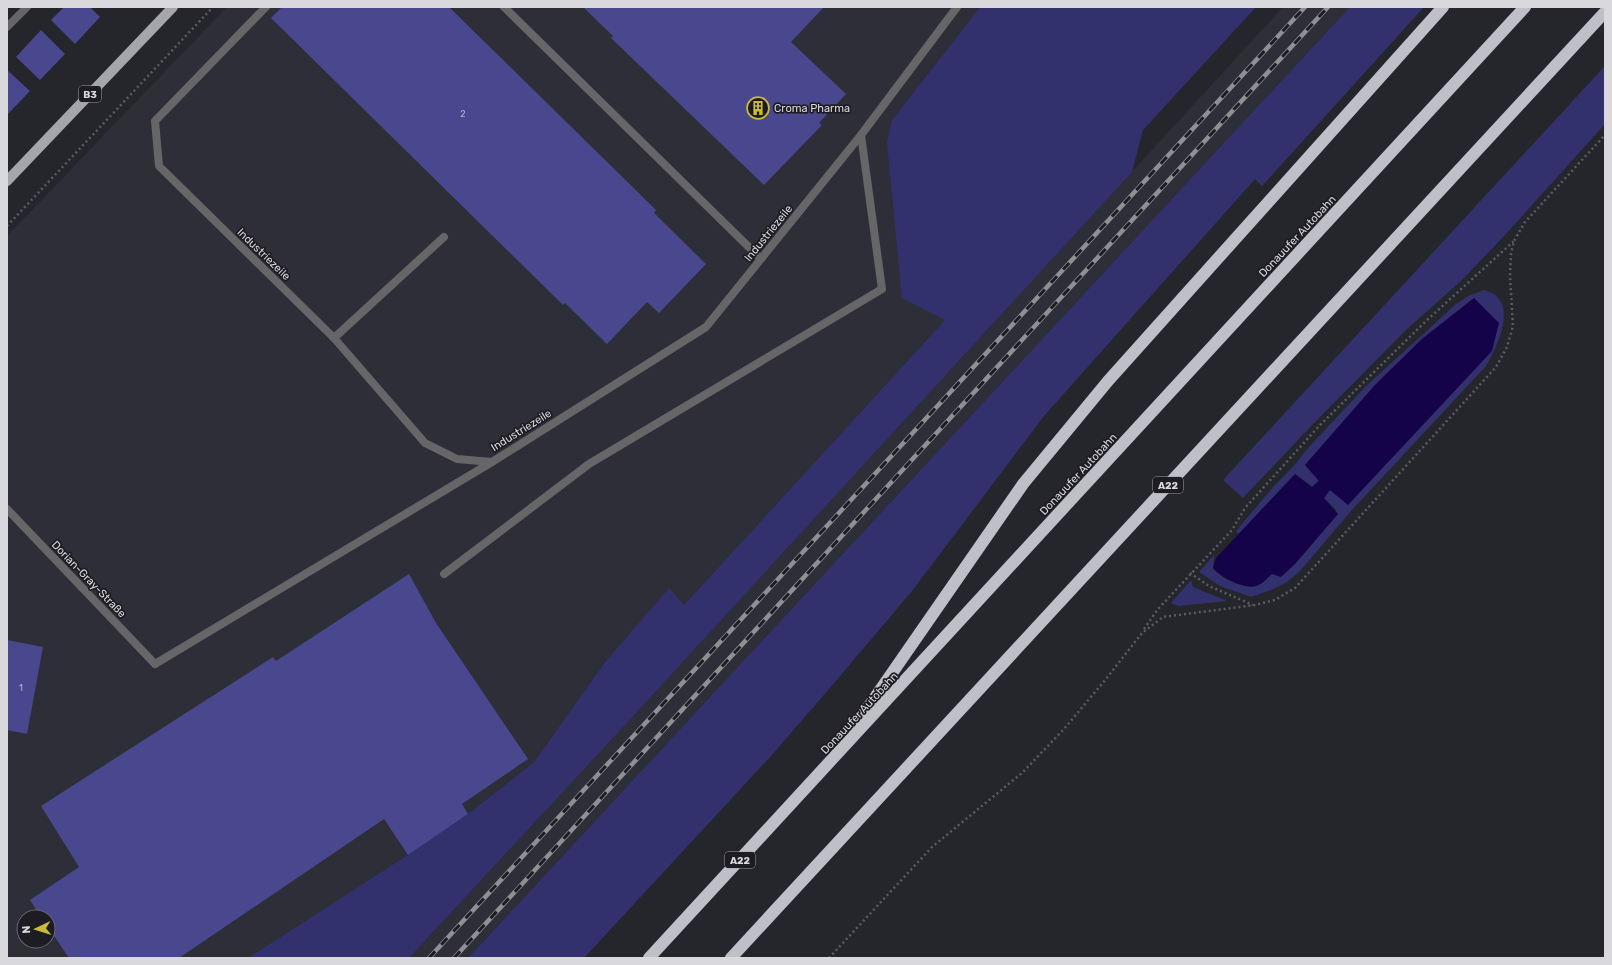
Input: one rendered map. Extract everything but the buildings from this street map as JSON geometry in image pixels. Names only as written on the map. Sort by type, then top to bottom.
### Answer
[{"type":"highway","points":[[831,762],[1023,484],[1108,381],[1442,7]]},
{"type":"highway","name":"Donauufer Autobahn","points":[[649,958],[1526,7]]},
{"type":"highway","name":"A22","points":[[731,958],[1605,12]]},
{"type":"main road","name":"B3","points":[[7,181],[173,7]]},
{"type":"street","points":[[7,27],[27,7]]},
{"type":"street","name":"Industriezeile","points":[[266,7],[155,121],[159,166],[334,338],[425,443],[456,459],[492,462],[706,326],[861,135],[957,7]]},
{"type":"street","points":[[504,7],[761,259]]},
{"type":"street","points":[[444,574],[590,464],[882,289],[861,135]]},
{"type":"street","points":[[334,338],[444,237]]},
{"type":"street","name":"Dorian-Gray-Straße","points":[[7,509],[154,664],[492,462]]},
{"type":"path","points":[[7,226],[213,7]]},
{"type":"path","points":[[1142,633],[1163,617],[1255,605],[1275,600],[1295,588],[1496,367],[1507,347],[1513,326],[1510,276],[1511,253],[1514,241],[1525,222],[1605,135]]},
{"type":"path","points":[[829,958],[932,848],[1022,773],[1064,730],[1142,633],[1158,609],[1190,573],[1232,530],[1245,508],[1320,425],[1426,321],[1514,241]]},
{"type":"path","points":[[1190,573],[1209,586],[1255,605]]},
{"type":"shaded area","points":[[227,7],[980,7],[892,120],[945,320],[684,605],[669,589],[605,662],[534,762],[468,814],[408,855],[275,958],[7,958],[7,236]]},
{"type":"shaded area","points":[[980,7],[1256,7],[1143,130],[1132,172],[625,725],[409,958],[248,958],[408,855],[468,814],[534,762],[605,662],[669,588],[684,605],[945,320],[902,298],[887,143],[892,120]]},
{"type":"shaded area","points":[[1283,7],[1350,7],[468,958],[409,958],[625,725]]},
{"type":"shaded area","points":[[1350,7],[1424,7],[1262,186],[1255,179],[1044,416],[912,591],[835,682],[771,756],[584,958],[468,958]]},
{"type":"shaded area","points":[[1605,66],[1605,124],[1505,235],[1461,281],[1407,329],[1315,422],[1243,498],[1223,480]]},
{"type":"shaded area","points":[[1484,290],[1495,295],[1501,303],[1504,313],[1500,336],[1486,366],[1351,511],[1300,571],[1287,582],[1271,590],[1251,597],[1220,586],[1199,572],[1214,555],[1213,568],[1217,572],[1233,582],[1245,586],[1256,586],[1272,574],[1281,576],[1289,569],[1310,545],[1336,510],[1324,498],[1330,490],[1348,504],[1474,298],[1422,339],[1375,385],[1305,465],[1319,480],[1312,487],[1299,477],[1261,510],[1239,534],[1236,531],[1273,487],[1365,387],[1455,305],[1468,296]]},
{"type":"shaded area","points":[[1474,298],[1499,323],[1492,351],[1348,505],[1330,490],[1324,498],[1338,514],[1295,564],[1281,577],[1272,574],[1256,586],[1245,586],[1233,582],[1217,572],[1213,568],[1216,558],[1295,474],[1312,487],[1319,481],[1305,465],[1375,385],[1422,339]]},
{"type":"shaded area","points":[[1191,580],[1193,587],[1227,601],[1179,606],[1171,603]]},
{"type":"railway","points":[[429,958],[1305,7]]},
{"type":"railway","points":[[454,958],[1328,7]]},
{"type":"place","name":"Croma Pharma","points":[[758,108]]}]
